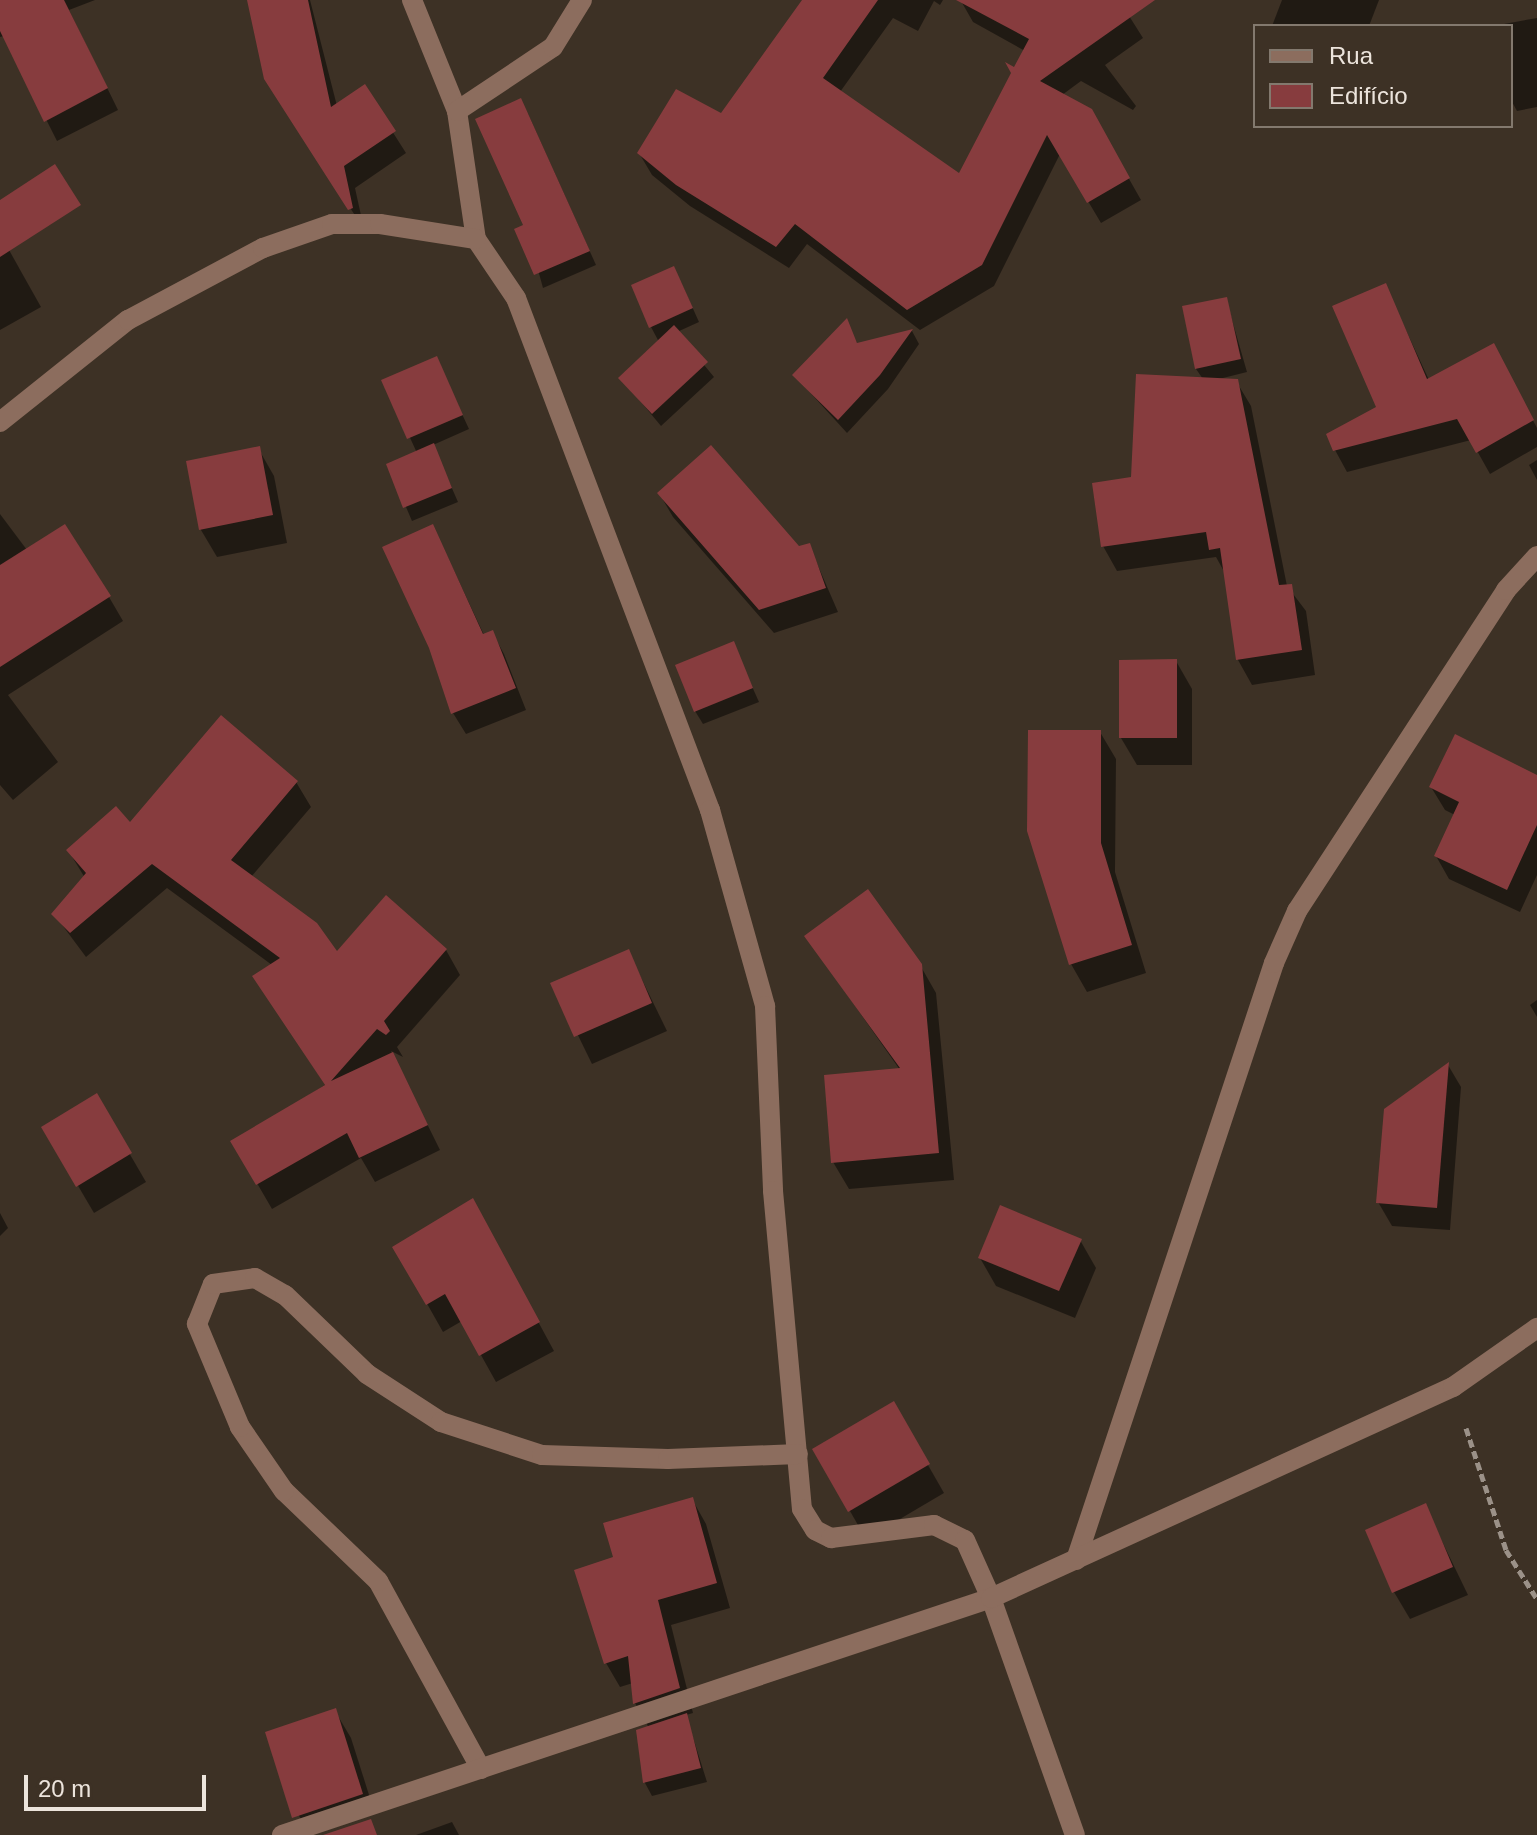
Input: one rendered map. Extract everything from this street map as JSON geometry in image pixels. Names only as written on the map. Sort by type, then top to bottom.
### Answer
[{"type":"street","points":[[412,0],[457,111],[476,239],[516,298],[699,780],[765,1006],[773,1191],[802,1509],[815,1530],[831,1538],[934,1525],[965,1540],[991,1598],[1075,1835]]},
{"type":"street","points":[[457,111],[553,47],[582,0]]},
{"type":"street","points":[[0,422],[128,320],[263,248],[332,224],[380,224],[476,239]]},
{"type":"street","points":[[1076,1560],[1274,963],[1297,911],[1506,590],[1537,556]]},
{"type":"street","points":[[481,1769],[378,1581],[284,1491],[240,1427],[197,1324],[213,1284],[255,1278],[285,1295],[367,1374],[441,1422],[542,1455],[668,1459],[798,1454]]},
{"type":"street","points":[[282,1835],[991,1598],[1453,1387],[1537,1328]]},
{"type":"path","points":[[1453,1387],[1506,1550],[1537,1599]]},
{"type":"building","points":[[0,0],[64,0],[108,88],[44,122],[0,31]]},
{"type":"building","points":[[247,0],[308,0],[331,107],[365,84],[396,131],[344,166],[353,208],[348,210],[264,79]]},
{"type":"building","points":[[802,0],[878,0],[823,78],[959,173],[1011,73],[1005,62],[1014,67],[1029,39],[956,0],[1155,0],[1040,81],[1092,109],[1130,178],[1087,203],[1047,135],[982,265],[907,310],[795,224],[776,247],[676,185],[637,153],[676,89],[721,113]]},
{"type":"building","points":[[521,98],[590,251],[534,275],[514,229],[523,225],[475,119]]},
{"type":"building","points":[[55,164],[81,205],[0,257],[0,200]]},
{"type":"building","points":[[674,266],[693,308],[649,328],[631,285]]},
{"type":"building","points":[[1386,283],[1427,379],[1494,343],[1534,420],[1476,453],[1457,419],[1333,451],[1326,434],[1376,407],[1332,306]]},
{"type":"building","points":[[1227,297],[1241,359],[1195,369],[1182,306]]},
{"type":"building","points":[[847,318],[857,343],[913,329],[880,375],[838,420],[792,375]]},
{"type":"building","points":[[674,325],[708,362],[652,414],[618,378]]},
{"type":"building","points":[[437,356],[463,415],[407,439],[381,380]]},
{"type":"building","points":[[1136,374],[1238,379],[1279,585],[1292,584],[1302,650],[1236,660],[1220,548],[1209,550],[1206,532],[1101,547],[1092,483],[1131,477]]},
{"type":"building","points":[[434,443],[452,488],[403,508],[386,464]]},
{"type":"building","points":[[711,445],[799,546],[810,543],[826,588],[759,610],[657,493]]},
{"type":"building","points":[[260,446],[273,515],[199,530],[186,461]]},
{"type":"building","points":[[65,524],[111,596],[0,667],[0,565]]},
{"type":"building","points":[[433,524],[483,634],[493,630],[516,688],[451,714],[429,648],[382,547]]},
{"type":"building","points":[[734,641],[753,688],[694,712],[675,665]]},
{"type":"building","points":[[1177,659],[1177,738],[1119,738],[1119,660]]},
{"type":"building","points":[[221,715],[298,781],[231,860],[317,923],[337,951],[386,895],[447,949],[384,1021],[390,1031],[386,1035],[377,1029],[331,1081],[393,1052],[428,1125],[359,1158],[347,1133],[256,1185],[230,1141],[325,1085],[252,976],[280,958],[152,864],[70,933],[51,914],[86,873],[66,850],[116,806],[130,822]]},
{"type":"building","points":[[1028,730],[1101,730],[1101,843],[1132,945],[1069,965],[1027,831]]},
{"type":"building","points":[[1455,734],[1537,775],[1537,825],[1507,890],[1434,856],[1459,802],[1429,787]]},
{"type":"building","points":[[868,889],[922,964],[939,1153],[831,1163],[824,1075],[900,1068],[804,936]]},
{"type":"building","points":[[629,949],[652,1003],[574,1037],[550,983]]},
{"type":"building","points":[[1449,1062],[1437,1208],[1376,1203],[1384,1109]]},
{"type":"building","points":[[97,1093],[132,1153],[76,1187],[41,1127]]},
{"type":"building","points":[[473,1198],[540,1322],[479,1356],[445,1294],[426,1305],[392,1247]]},
{"type":"building","points":[[1000,1205],[1082,1239],[1059,1291],[978,1258]]},
{"type":"building","points":[[894,1401],[930,1464],[848,1512],[812,1449]]},
{"type":"building","points":[[693,1497],[717,1583],[658,1600],[680,1688],[633,1704],[628,1656],[604,1664],[574,1570],[613,1557],[603,1523]]},
{"type":"building","points":[[1426,1503],[1453,1567],[1392,1593],[1365,1530]]},
{"type":"building","points":[[336,1708],[363,1794],[292,1818],[265,1732]]},
{"type":"building","points":[[687,1713],[701,1768],[643,1783],[636,1730]]},
{"type":"building","points":[[371,1819],[377,1835],[323,1835]]}]
